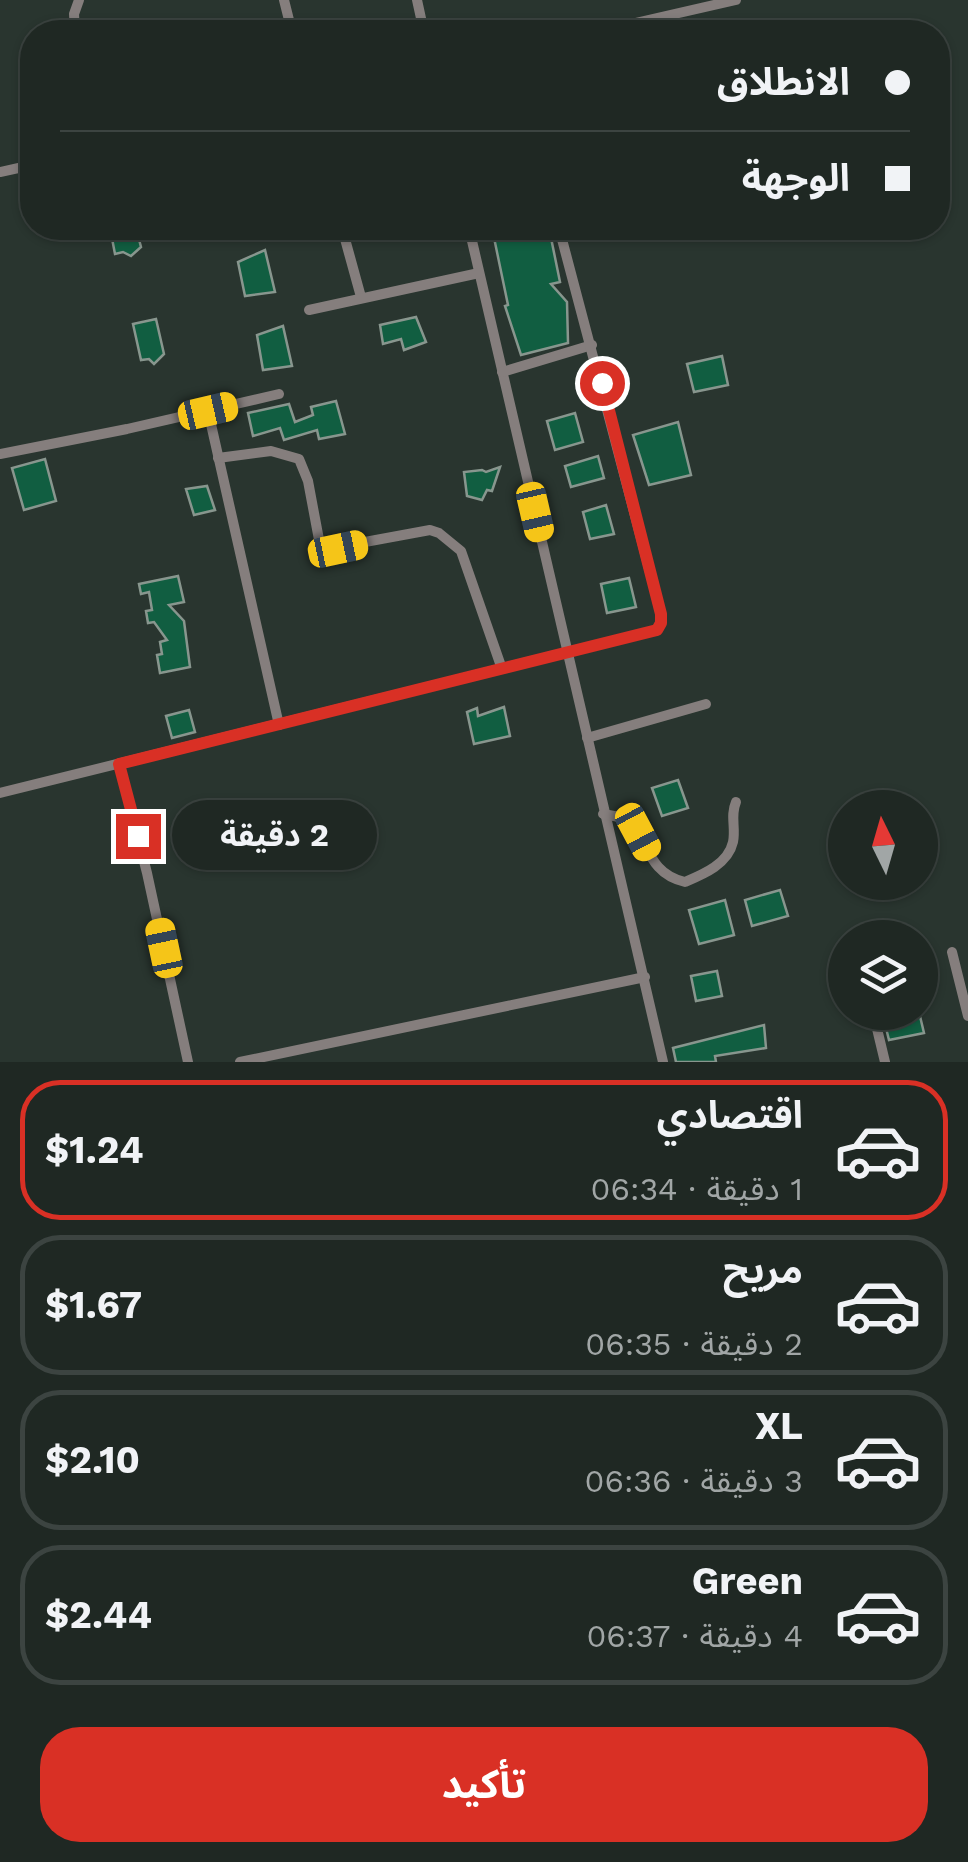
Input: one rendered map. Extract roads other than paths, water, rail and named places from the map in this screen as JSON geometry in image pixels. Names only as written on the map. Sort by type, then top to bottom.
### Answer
[{"type":"street","points":[[648,20],[736,0]]},
{"type":"street","points":[[345,240],[361,297]]},
{"type":"street","points":[[472,240],[663,1062]]},
{"type":"street","points":[[0,792],[657,630],[661,623],[592,345],[561,240]]},
{"type":"street","points":[[309,310],[479,273]]},
{"type":"street","points":[[502,372],[592,345]]},
{"type":"street","points":[[0,454],[280,394]]},
{"type":"street","points":[[208,411],[279,726]]},
{"type":"street","points":[[218,458],[270,451],[298,459],[308,481],[320,546],[327,550],[430,530],[451,542],[461,552],[502,669]]},
{"type":"street","points":[[586,738],[706,704]]},
{"type":"street","points":[[119,764],[188,1062]]},
{"type":"street","points":[[603,814],[630,820],[660,871],[685,882],[722,862],[733,843],[732,815],[736,802]]},
{"type":"street","points":[[952,952],[968,1016]]},
{"type":"street","points":[[240,1062],[645,977]]},
{"type":"street","points":[[877,1030],[885,1062]]}]
